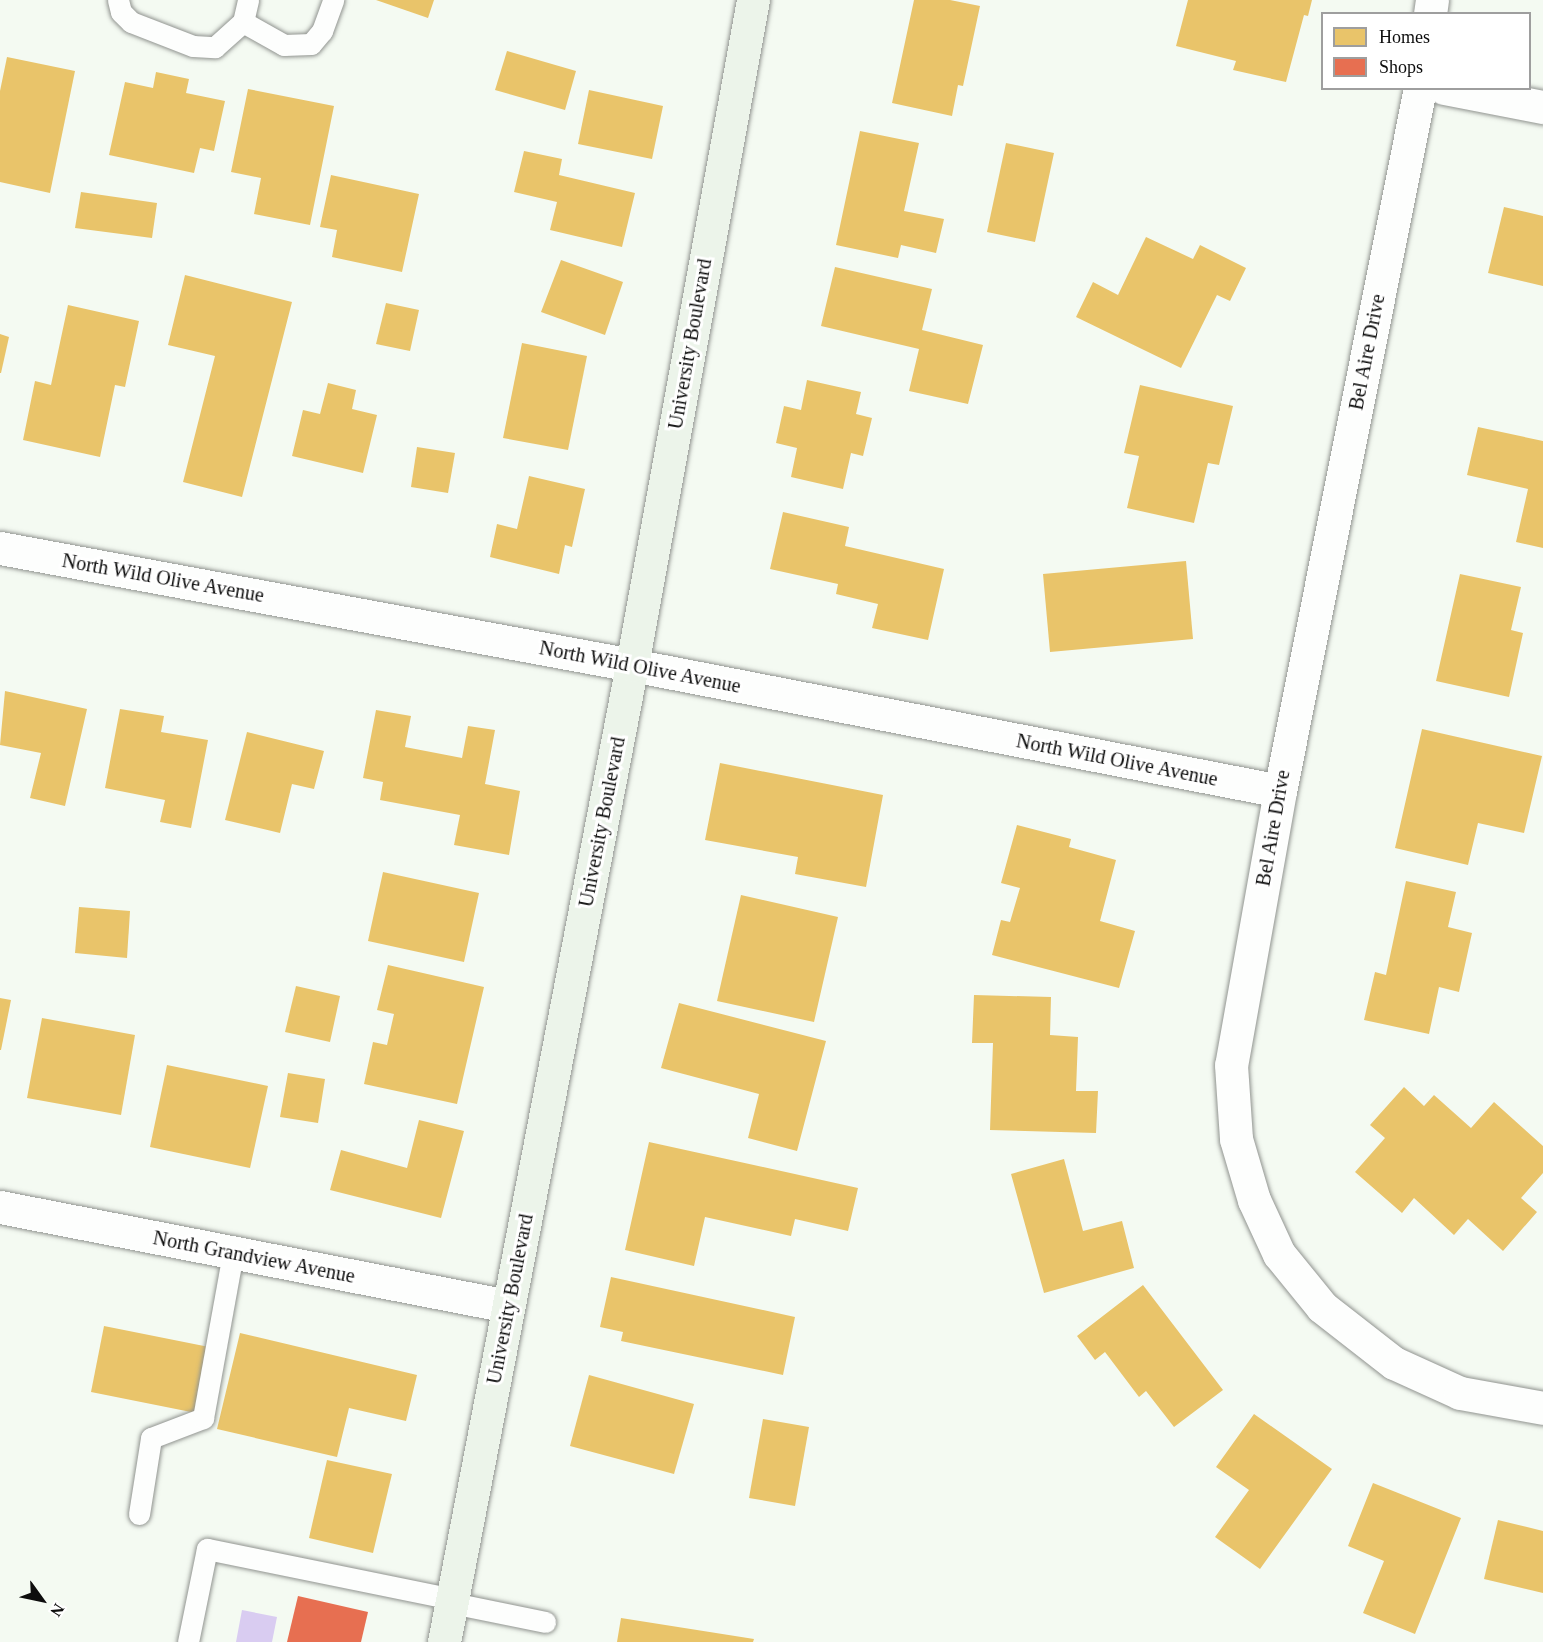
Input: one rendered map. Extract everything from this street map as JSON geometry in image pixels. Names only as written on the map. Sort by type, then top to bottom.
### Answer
[{"type":"street","name":"University Boulevard","points":[[444,1642],[632,665],[753,0]]},
{"type":"street","name":"Bel Aire Drive","points":[[1420,90],[1280,791],[1231,1065],[1236,1139],[1254,1200],[1279,1254],[1322,1307],[1394,1363],[1460,1393],[1543,1408]]},
{"type":"street","points":[[1454,90],[1543,107]]},
{"type":"street","name":"North Wild Olive Avenue","points":[[0,548],[632,665],[1280,791]]},
{"type":"street","name":"North Grandview Avenue","points":[[0,1208],[508,1306]]},
{"type":"lane","points":[[118,0],[121,12],[131,22],[193,46],[215,47],[243,22],[248,0]]},
{"type":"lane","points":[[243,22],[284,45],[311,45],[322,31],[333,0]]},
{"type":"lane","points":[[140,1514],[151,1438],[203,1418],[233,1253]]},
{"type":"lane","points":[[188,1642],[207,1550],[545,1622]]},
{"type":"shaded area","points":[[242,1610],[277,1617],[272,1642],[236,1642]]},
{"type":"building: Homes","points":[[376,0],[434,0],[428,18]]},
{"type":"building: Homes","points":[[914,0],[950,0],[980,6],[963,86],[958,85],[952,116],[892,103]]},
{"type":"building: Homes","points":[[1188,0],[1312,0],[1308,16],[1304,15],[1286,82],[1233,70],[1236,61],[1176,46]]},
{"type":"building: Homes","points":[[507,51],[576,71],[565,110],[495,90]]},
{"type":"building: Homes","points":[[7,57],[75,71],[50,193],[0,182],[0,91]]},
{"type":"building: Homes","points":[[156,72],[189,79],[186,93],[225,101],[214,151],[200,148],[194,173],[109,155],[125,82],[153,88]]},
{"type":"building: Homes","points":[[248,89],[334,106],[310,225],[254,214],[261,178],[231,172]]},
{"type":"building: Homes","points":[[589,90],[663,106],[652,159],[578,144]]},
{"type":"building: Homes","points":[[860,131],[919,143],[904,211],[944,219],[936,253],[901,245],[898,258],[836,245]]},
{"type":"building: Homes","points":[[1006,143],[1054,153],[1035,242],[987,232]]},
{"type":"building: Homes","points":[[524,151],[562,159],[559,175],[635,193],[622,247],[550,230],[557,202],[514,192]]},
{"type":"building: Homes","points":[[331,175],[419,194],[402,272],[332,257],[337,230],[320,227]]},
{"type":"building: Homes","points":[[81,192],[157,203],[152,238],[75,228]]},
{"type":"building: Homes","points":[[1504,207],[1543,216],[1543,286],[1488,273]]},
{"type":"building: Homes","points":[[1146,237],[1193,259],[1200,245],[1246,268],[1230,301],[1217,295],[1181,368],[1076,317],[1093,282],[1118,295]]},
{"type":"building: Homes","points":[[561,260],[623,282],[605,335],[541,312]]},
{"type":"building: Homes","points":[[835,267],[932,289],[922,330],[983,345],[968,404],[909,391],[919,349],[821,326]]},
{"type":"building: Homes","points":[[185,275],[292,302],[242,497],[183,482],[215,356],[168,345]]},
{"type":"building: Homes","points":[[386,303],[419,310],[410,351],[376,344]]},
{"type":"building: Homes","points":[[68,305],[139,321],[125,387],[115,385],[100,457],[23,440],[35,381],[51,385]]},
{"type":"building: Homes","points":[[0,334],[9,337],[1,373],[0,373]]},
{"type":"building: Homes","points":[[522,343],[587,356],[568,450],[503,438]]},
{"type":"building: Homes","points":[[807,380],[861,392],[856,414],[872,418],[863,456],[851,453],[843,489],[791,477],[797,448],[776,443],[784,406],[801,410]]},
{"type":"building: Homes","points":[[328,383],[356,390],[352,409],[377,415],[363,473],[292,456],[303,410],[320,414]]},
{"type":"building: Homes","points":[[1140,385],[1233,406],[1219,465],[1208,463],[1194,523],[1127,508],[1139,456],[1124,453]]},
{"type":"building: Homes","points":[[1478,427],[1543,441],[1543,548],[1516,542],[1528,489],[1467,475]]},
{"type":"building: Homes","points":[[417,447],[455,453],[448,493],[411,487]]},
{"type":"building: Homes","points":[[529,476],[585,489],[572,547],[565,545],[559,574],[490,557],[497,524],[517,529]]},
{"type":"building: Homes","points":[[783,512],[849,527],[845,546],[944,569],[928,640],[872,628],[878,604],[836,594],[838,584],[770,569]]},
{"type":"building: Homes","points":[[1186,561],[1193,639],[1050,652],[1043,574]]},
{"type":"building: Homes","points":[[1460,574],[1521,587],[1511,630],[1523,633],[1509,697],[1436,681]]},
{"type":"building: Homes","points":[[5,691],[87,709],[65,806],[30,798],[41,753],[0,745]]},
{"type":"building: Homes","points":[[120,709],[164,716],[161,732],[208,740],[191,828],[160,822],[165,800],[105,788]]},
{"type":"building: Homes","points":[[376,710],[411,716],[405,747],[462,758],[468,726],[495,730],[485,784],[520,791],[509,855],[454,845],[460,815],[380,800],[383,782],[363,778]]},
{"type":"building: Homes","points":[[1422,729],[1542,756],[1524,833],[1478,823],[1468,865],[1395,848]]},
{"type":"building: Homes","points":[[247,732],[324,751],[314,789],[292,784],[280,833],[225,820]]},
{"type":"building: Homes","points":[[720,763],[883,795],[866,887],[795,874],[798,857],[705,840]]},
{"type":"building: Homes","points":[[1017,825],[1071,839],[1069,847],[1116,860],[1100,921],[1135,931],[1119,988],[992,955],[1001,920],[1010,922],[1020,888],[1001,883]]},
{"type":"building: Homes","points":[[383,872],[479,893],[464,962],[368,941]]},
{"type":"building: Homes","points":[[1406,881],[1456,892],[1448,927],[1472,933],[1459,992],[1439,987],[1429,1034],[1364,1020],[1375,972],[1386,975]]},
{"type":"building: Homes","points":[[741,895],[838,917],[814,1022],[717,1001]]},
{"type":"building: Homes","points":[[79,907],[130,911],[127,958],[75,953]]},
{"type":"building: Homes","points":[[388,965],[484,987],[457,1104],[364,1084],[373,1042],[387,1045],[394,1014],[377,1010]]},
{"type":"building: Homes","points":[[296,986],[340,996],[330,1042],[285,1032]]},
{"type":"building: Homes","points":[[974,995],[1051,997],[1050,1035],[1078,1037],[1076,1091],[1098,1091],[1096,1133],[990,1130],[993,1043],[972,1043]]},
{"type":"building: Homes","points":[[0,998],[11,1000],[1,1050],[0,1050]]},
{"type":"building: Homes","points":[[679,1003],[826,1041],[797,1151],[748,1138],[759,1094],[661,1068]]},
{"type":"building: Homes","points":[[42,1018],[135,1035],[121,1115],[27,1098]]},
{"type":"building: Homes","points":[[167,1065],[268,1086],[250,1168],[150,1147]]},
{"type":"building: Homes","points":[[288,1073],[325,1079],[318,1123],[280,1117]]},
{"type":"building: Homes","points":[[1404,1087],[1424,1106],[1434,1095],[1471,1128],[1494,1102],[1543,1146],[1543,1173],[1521,1198],[1537,1212],[1503,1251],[1468,1219],[1454,1235],[1414,1198],[1402,1213],[1355,1172],[1385,1138],[1370,1125]]},
{"type":"building: Homes","points":[[419,1120],[464,1131],[441,1218],[330,1190],[341,1150],[407,1168]]},
{"type":"building: Homes","points":[[649,1142],[858,1188],[848,1231],[795,1219],[791,1236],[705,1217],[694,1266],[625,1250]]},
{"type":"building: Homes","points":[[1064,1159],[1083,1231],[1122,1221],[1134,1268],[1044,1293],[1011,1174]]},
{"type":"building: Homes","points":[[611,1277],[795,1317],[783,1375],[621,1341],[623,1332],[600,1327]]},
{"type":"building: Homes","points":[[1143,1285],[1223,1390],[1174,1427],[1146,1391],[1139,1397],[1105,1352],[1095,1360],[1077,1336]]},
{"type":"building: Homes","points":[[104,1326],[214,1348],[201,1414],[91,1392]]},
{"type":"building: Homes","points":[[240,1333],[417,1375],[406,1421],[349,1408],[337,1457],[217,1429]]},
{"type":"building: Homes","points":[[589,1375],[694,1404],[674,1474],[570,1446]]},
{"type":"building: Homes","points":[[1254,1414],[1332,1469],[1260,1569],[1215,1537],[1249,1490],[1216,1467]]},
{"type":"building: Homes","points":[[763,1419],[809,1427],[795,1506],[749,1498]]},
{"type":"building: Homes","points":[[327,1460],[392,1474],[373,1553],[309,1538]]},
{"type":"building: Homes","points":[[1373,1483],[1461,1518],[1415,1634],[1363,1613],[1384,1561],[1348,1546]]},
{"type":"building: Homes","points":[[1498,1520],[1543,1531],[1543,1593],[1484,1579]]},
{"type":"building: Homes","points":[[621,1618],[754,1639],[753,1642],[617,1642]]},
{"type":"building: Shops","points":[[298,1596],[368,1612],[361,1642],[287,1642]]}]
